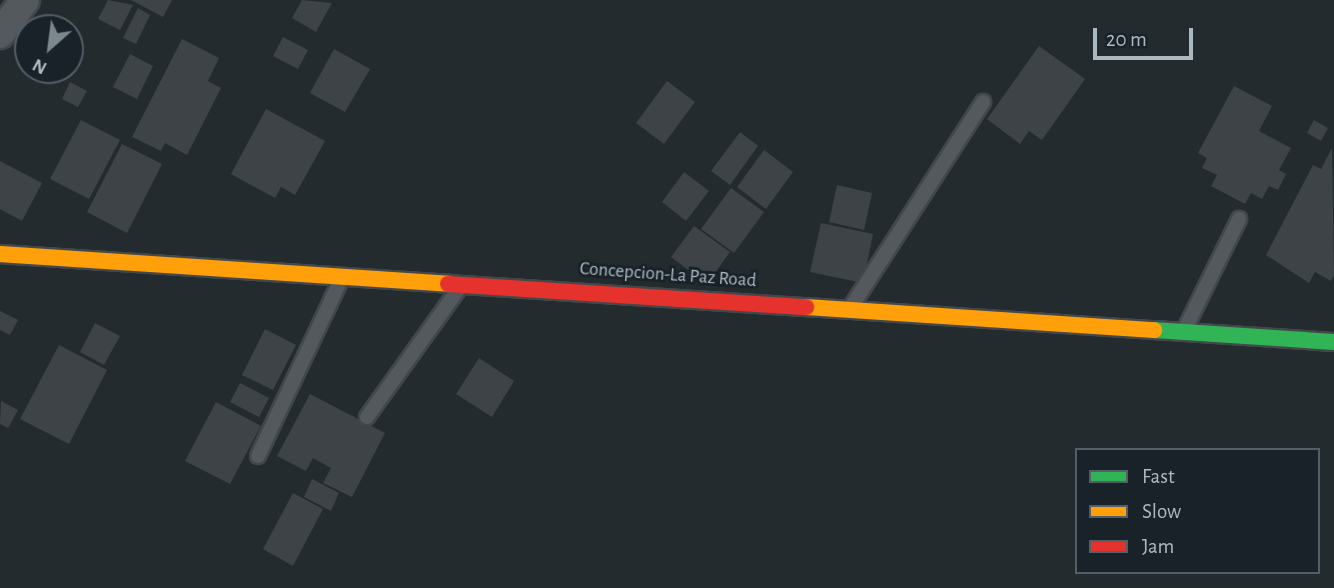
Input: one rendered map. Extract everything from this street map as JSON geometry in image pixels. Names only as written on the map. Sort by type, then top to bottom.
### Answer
[{"type":"main road","name":"Concepcion-La Paz Road","points":[[0,254],[851,308],[1334,342]]},
{"type":"lane","points":[[851,308],[983,102]]},
{"type":"lane","points":[[1183,332],[1239,219]]},
{"type":"lane","points":[[258,456],[343,275]]},
{"type":"lane","points":[[367,417],[463,283]]},
{"type":"building","points":[[108,0],[133,5],[120,30],[98,19]]},
{"type":"building","points":[[131,0],[172,0],[163,17]]},
{"type":"building","points":[[302,0],[332,3],[316,32],[292,18]]},
{"type":"building","points":[[138,8],[150,15],[136,44],[123,38]]},
{"type":"building","points":[[283,37],[308,50],[298,69],[273,56]]},
{"type":"building","points":[[182,39],[219,58],[208,81],[221,88],[187,155],[165,143],[161,151],[132,137]]},
{"type":"building","points":[[1039,46],[1085,79],[1042,140],[1029,131],[1020,144],[987,119]]},
{"type":"building","points":[[334,49],[370,69],[345,112],[310,93]]},
{"type":"building","points":[[130,54],[153,66],[137,99],[113,87]]},
{"type":"building","points":[[667,81],[695,102],[664,144],[636,123]]},
{"type":"building","points":[[69,84],[87,91],[78,107],[62,99]]},
{"type":"building","points":[[1234,86],[1272,106],[1259,131],[1291,148],[1279,170],[1286,174],[1278,190],[1269,186],[1262,199],[1251,193],[1245,204],[1211,186],[1217,175],[1202,168],[1207,158],[1198,153]]},
{"type":"building","points":[[266,109],[325,141],[295,195],[281,187],[275,198],[231,174]]},
{"type":"building","points":[[81,120],[120,140],[89,199],[50,179]]},
{"type":"building","points":[[1314,120],[1328,128],[1321,141],[1307,133]]},
{"type":"building","points":[[740,132],[758,146],[730,185],[711,171]]},
{"type":"building","points":[[122,144],[162,164],[127,233],[87,212]]},
{"type":"building","points":[[1332,148],[1334,275],[1331,281],[1315,272],[1309,283],[1266,255],[1313,165],[1321,169]]},
{"type":"building","points":[[764,150],[793,172],[766,209],[737,187]]},
{"type":"building","points":[[0,161],[42,183],[22,221],[0,209]]},
{"type":"building","points":[[684,172],[709,191],[686,221],[662,202]]},
{"type":"building","points":[[837,185],[872,193],[864,230],[829,222]]},
{"type":"building","points":[[731,188],[764,212],[734,253],[701,229]]},
{"type":"building","points":[[821,223],[873,234],[863,283],[810,272]]},
{"type":"building","points":[[694,226],[730,252],[707,284],[671,257]]},
{"type":"building","points":[[0,311],[18,320],[10,335],[0,330]]},
{"type":"building","points":[[95,323],[120,336],[104,365],[80,352]]},
{"type":"building","points":[[265,329],[296,345],[273,390],[242,375]]},
{"type":"building","points":[[59,345],[107,370],[69,444],[20,419]]},
{"type":"building","points":[[479,358],[514,381],[492,417],[456,394]]},
{"type":"building","points":[[240,383],[269,398],[259,417],[230,402]]},
{"type":"building","points":[[310,394],[385,433],[352,497],[323,483],[331,468],[313,458],[306,471],[277,456]]},
{"type":"building","points":[[1,401],[18,410],[8,428],[0,424]]},
{"type":"building","points":[[216,402],[261,426],[230,484],[185,461]]},
{"type":"building","points":[[312,479],[339,493],[331,511],[304,497]]},
{"type":"building","points":[[293,493],[323,509],[293,566],[263,549]]},
{"type":"traffic: fast","points":[[1154,330],[1334,342]]},
{"type":"traffic: slow","points":[[0,254],[448,284]]},
{"type":"traffic: slow","points":[[806,307],[1154,330]]},
{"type":"traffic: jam","points":[[448,284],[806,307]]}]
